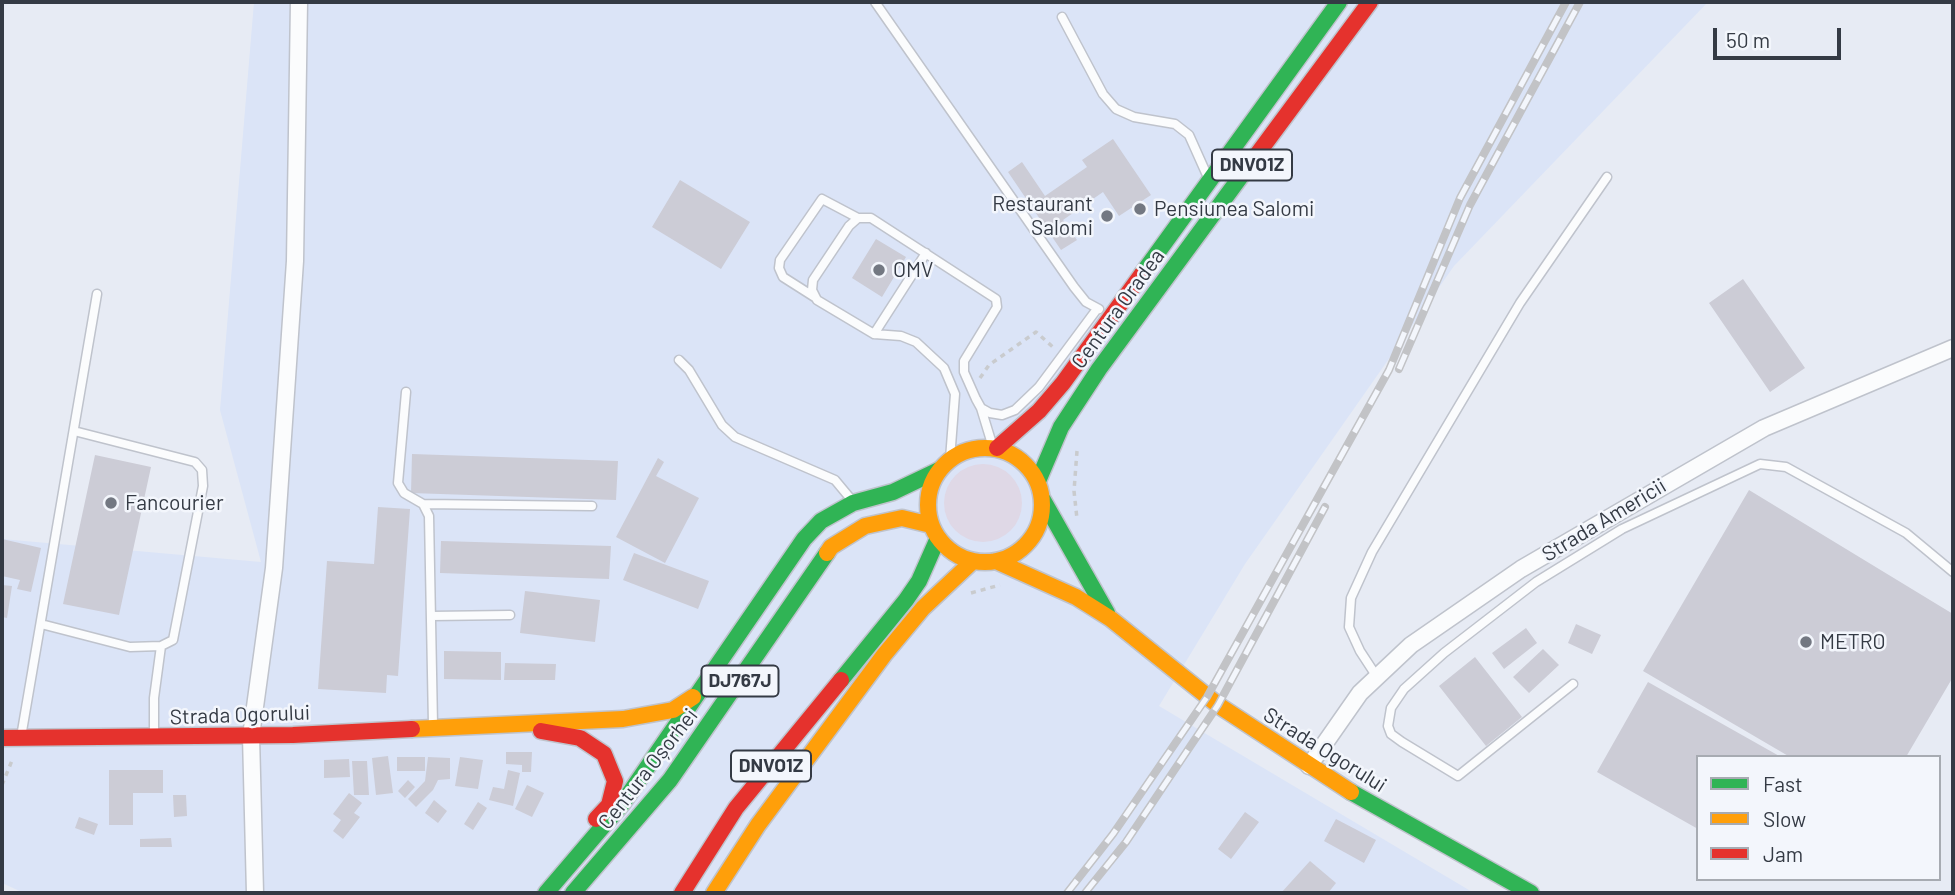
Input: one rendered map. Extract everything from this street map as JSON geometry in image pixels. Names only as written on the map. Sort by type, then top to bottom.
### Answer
[{"type":"main road","name":"Centura Oradea","points":[[995,447],[1052,397],[1339,2]]},
{"type":"main road","name":"Centura Oradea","points":[[1038,481],[1061,427],[1086,388],[1370,2]]},
{"type":"main road","points":[[935,531],[954,553],[974,561],[996,561],[1012,556],[1031,539],[1042,517],[1043,500],[1038,481],[1028,466],[1014,454],[995,447],[964,450],[945,464]]},
{"type":"main road","name":"Centura Oșorhei","points":[[700,693],[804,539],[821,521],[853,503],[893,492],[945,464]]},
{"type":"main road","name":"DNVO1Z","points":[[682,893],[736,808],[906,600],[919,580],[935,531],[928,512],[932,483],[945,464]]},
{"type":"main road","name":"Strada Ogorului","points":[[1043,500],[1111,619]]},
{"type":"main road","name":"Centura Oșorhei","points":[[573,893],[670,780],[831,547],[866,526],[902,518],[935,531]]},
{"type":"main road","name":"DNVO1Z","points":[[715,893],[758,825],[884,655],[923,608],[974,561]]},
{"type":"main road","name":"Strada Ogorului","points":[[996,561],[1076,597],[1111,619],[1218,705],[1309,766],[1510,885],[1531,893]]},
{"type":"main road","name":"Strada Ogorului","points":[[479,727],[645,731],[676,728],[710,708],[745,658],[765,646]]},
{"type":"main road","name":"Strada Ogorului","points":[[2,738],[20,740],[251,736],[624,719],[673,710],[700,693]]},
{"type":"main road","name":"DJ767J","points":[[546,893],[622,804],[700,693]]},
{"type":"main road","name":"Strada Ogorului","points":[[531,729],[580,738],[604,754],[615,781],[609,804],[531,893]]},
{"type":"street","points":[[255,893],[251,736],[274,568],[295,261],[299,2]]},
{"type":"street","name":"Strada Americii","points":[[1309,766],[1353,701],[1411,645],[1521,569],[1763,428],[1953,348]]},
{"type":"lane","points":[[875,2],[1087,302],[1097,309],[1114,311]]},
{"type":"lane","points":[[1062,17],[1103,94],[1115,109],[1134,117],[1175,124],[1182,129],[1197,149],[1208,179]]},
{"type":"lane","points":[[1377,677],[1360,651],[1349,627],[1351,598],[1371,552],[1520,303],[1607,177]]},
{"type":"lane","points":[[945,464],[955,394],[944,368],[916,342],[901,336],[874,334],[817,300],[783,276],[779,268],[780,260],[822,200],[858,218],[870,218],[996,299],[997,307],[964,361],[964,372],[995,447]]},
{"type":"lane","points":[[817,300],[812,290],[813,280],[849,226],[858,218]]},
{"type":"lane","points":[[874,334],[926,253]]},
{"type":"lane","points":[[20,740],[97,294]]},
{"type":"lane","points":[[981,408],[1002,415],[1015,410],[1039,387],[1097,309]]},
{"type":"lane","points":[[679,360],[689,370],[722,425],[735,437],[835,480],[853,503]]},
{"type":"lane","points":[[406,392],[398,484],[404,494],[423,504],[592,506]]},
{"type":"lane","points":[[41,624],[130,647],[161,646],[173,640],[203,486],[202,470],[195,462],[74,431]]},
{"type":"lane","points":[[1573,684],[1458,776],[1402,742],[1391,734],[1388,726],[1391,708],[1404,689],[1444,653],[1536,582],[1622,529],[1760,464],[1786,467],[1906,533],[1953,572]]},
{"type":"lane","points":[[423,504],[429,516],[433,729]]},
{"type":"lane","points":[[431,615],[510,615]]},
{"type":"lane","points":[[155,738],[154,698],[161,646]]},
{"type":"path","points":[[2,785],[20,740]]},
{"type":"shaded area","points":[[254,2],[1708,2],[1454,266],[1245,564],[1159,706],[1474,893],[24,893],[2,883],[2,539],[261,562],[220,410]]},
{"type":"shaded area","points":[[983,464],[998,467],[1010,476],[1019,488],[1022,503],[1019,518],[1010,530],[998,539],[983,542],[968,539],[956,530],[947,518],[944,503],[947,488],[956,476],[968,467]]},
{"type":"building","points":[[1113,139],[1151,195],[1119,216],[1103,192],[1063,220],[1077,240],[1061,250],[1008,172],[1022,162],[1045,196],[1087,167],[1082,160]]},
{"type":"building","points":[[680,180],[750,222],[721,269],[652,227]]},
{"type":"building","points":[[876,239],[906,257],[882,297],[852,278]]},
{"type":"building","points":[[1743,279],[1805,368],[1770,392],[1709,303]]},
{"type":"building","points":[[412,454],[618,461],[616,500],[411,493]]},
{"type":"building","points":[[95,455],[151,467],[119,615],[63,604]]},
{"type":"building","points":[[658,458],[664,462],[656,476],[699,498],[665,563],[616,537]]},
{"type":"building","name":"METRO","points":[[1749,490],[1953,614],[1953,677],[1907,755],[1787,755],[1643,671]]},
{"type":"building","points":[[378,507],[410,509],[398,676],[387,675],[386,693],[318,689],[327,561],[374,564]]},
{"type":"building","points":[[2,539],[41,548],[31,592],[17,589],[20,580],[2,576]]},
{"type":"building","points":[[441,541],[611,546],[609,579],[440,573]]},
{"type":"building","points":[[634,553],[709,581],[698,609],[623,580]]},
{"type":"building","points":[[2,585],[12,586],[7,618],[2,617]]},
{"type":"building","points":[[525,591],[600,600],[595,642],[520,633]]},
{"type":"building","points":[[1576,624],[1601,635],[1592,654],[1568,643]]},
{"type":"building","points":[[1526,628],[1537,643],[1504,669],[1492,653]]},
{"type":"building","points":[[1543,649],[1559,665],[1529,693],[1513,677]]},
{"type":"building","points":[[444,651],[501,652],[501,680],[444,679]]},
{"type":"building","points":[[1475,657],[1522,717],[1486,746],[1439,686]]},
{"type":"building","points":[[505,663],[556,664],[555,680],[504,680]]},
{"type":"building","points":[[1648,682],[1777,755],[1696,755],[1696,828],[1597,772]]},
{"type":"building","points":[[506,752],[532,752],[531,772],[522,772],[522,765],[506,764]]},
{"type":"building","points":[[388,756],[393,793],[376,795],[372,758]]},
{"type":"building","points":[[397,757],[425,757],[425,771],[397,771]]},
{"type":"building","points":[[428,757],[450,758],[450,779],[438,780],[433,790],[416,807],[408,799],[425,781]]},
{"type":"building","points":[[460,757],[483,760],[478,789],[455,786]]},
{"type":"building","points":[[349,759],[350,777],[324,778],[324,760]]},
{"type":"building","points":[[352,761],[367,761],[369,795],[354,795]]},
{"type":"building","points":[[109,770],[163,770],[163,793],[133,793],[133,825],[109,825]]},
{"type":"building","points":[[508,770],[520,773],[513,806],[489,800],[493,787],[504,789]]},
{"type":"building","points":[[408,780],[415,787],[405,798],[398,791]]},
{"type":"building","points":[[527,785],[544,793],[532,817],[515,809]]},
{"type":"building","points":[[349,793],[362,803],[354,813],[360,817],[343,839],[333,831],[341,820],[333,814]]},
{"type":"building","points":[[173,795],[186,795],[187,816],[174,817]]},
{"type":"building","points":[[434,800],[447,811],[438,823],[425,813]]},
{"type":"building","points":[[478,802],[487,808],[473,830],[464,824]]},
{"type":"building","points":[[1245,812],[1259,822],[1231,859],[1218,849]]},
{"type":"building","points":[[79,817],[98,824],[94,835],[75,828]]},
{"type":"building","points":[[1336,819],[1376,840],[1364,863],[1324,841]]},
{"type":"building","points":[[171,838],[172,847],[140,847],[140,839]]},
{"type":"building","points":[[1310,861],[1336,883],[1328,893],[1281,893]]},
{"type":"railway","points":[[1067,893],[1113,834],[1207,697],[1389,370],[1460,198],[1566,2]]},
{"type":"railway","points":[[1399,369],[1470,205],[1580,2]]},
{"type":"railway","points":[[1085,893],[1126,842],[1218,705],[1325,507]]},
{"type":"traffic: fast","points":[[1142,274],[1339,2]]},
{"type":"traffic: fast","points":[[1038,481],[1061,427],[1099,369],[1250,164]]},
{"type":"traffic: fast","points":[[546,893],[622,804],[804,539],[821,521],[853,503],[893,492],[939,470]]},
{"type":"traffic: fast","points":[[1043,500],[1107,613]]},
{"type":"traffic: fast","points":[[841,680],[919,581],[938,538]]},
{"type":"traffic: fast","points":[[573,893],[670,780],[827,553]]},
{"type":"traffic: fast","points":[[1351,792],[1531,893]]},
{"type":"traffic: slow","points":[[985,448],[1007,452],[1026,464],[1038,483],[1042,505],[1038,527],[1026,546],[1007,558],[985,562],[963,558],[944,546],[932,527],[928,505],[932,483],[944,464],[963,452],[985,448]]},
{"type":"traffic: slow","points":[[827,553],[831,547],[865,526],[902,518],[931,525]]},
{"type":"traffic: slow","points":[[714,893],[758,825],[884,655],[923,608],[973,561]]},
{"type":"traffic: slow","points":[[996,561],[1076,597],[1111,619],[1218,705],[1351,792]]},
{"type":"traffic: slow","points":[[412,729],[623,719],[673,710],[693,697]]},
{"type":"traffic: jam","points":[[1250,164],[1370,2]]},
{"type":"traffic: jam","points":[[997,448],[1039,411],[1063,383],[1142,274]]},
{"type":"traffic: jam","points":[[682,893],[736,808],[841,680]]},
{"type":"traffic: jam","points":[[2,738],[293,735],[412,729]]},
{"type":"traffic: jam","points":[[541,731],[580,738],[604,754],[615,781],[609,805],[596,819]]},
{"type":"place","name":"Pensiunea Salomi","points":[[1140,209]]},
{"type":"place","name":"Restaurant Salomi","points":[[1107,216]]},
{"type":"place","name":"OMV","points":[[879,270]]},
{"type":"place","name":"Fancourier","points":[[111,503]]},
{"type":"place","name":"METRO","points":[[1806,642]]}]
